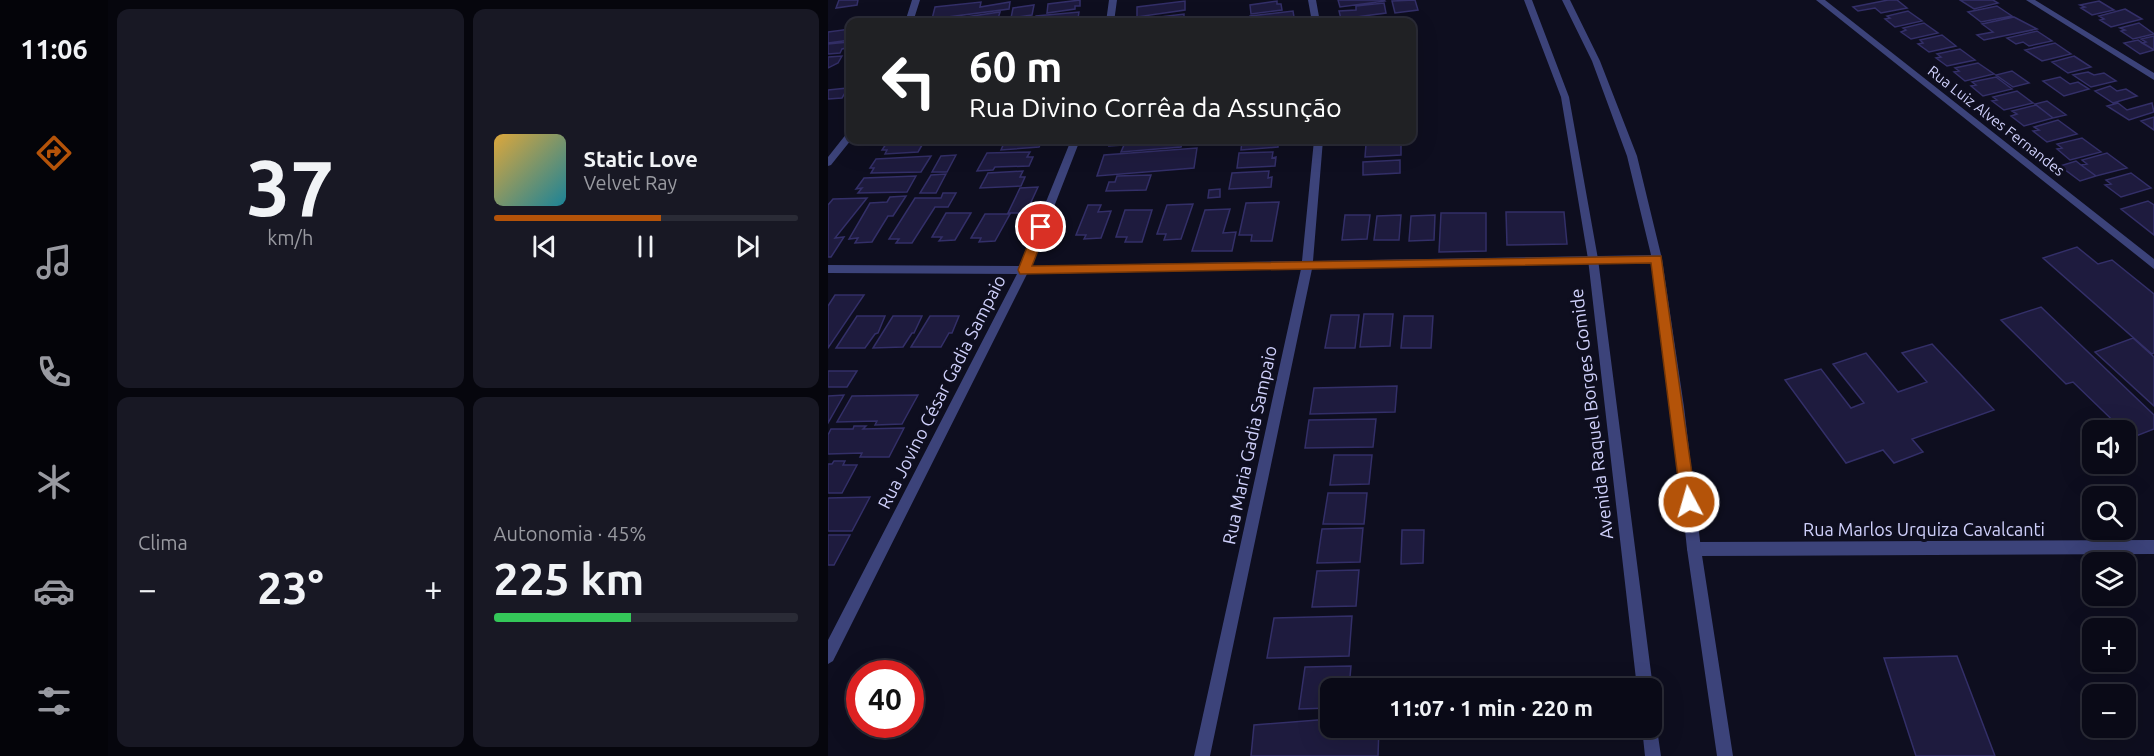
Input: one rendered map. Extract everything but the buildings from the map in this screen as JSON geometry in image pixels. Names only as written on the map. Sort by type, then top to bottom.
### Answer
[{"type":"street","points":[[910,18],[916,0]]},
{"type":"street","points":[[1111,18],[1113,0]]},
{"type":"street","points":[[1312,0],[1315,18]]},
{"type":"street","name":"Avenida Raquel Borges Gomide","points":[[1528,0],[1565,98],[1593,259],[1644,678]]},
{"type":"street","points":[[1566,0],[1596,61],[1632,156],[1657,259],[1694,549],[1725,756]]},
{"type":"street","name":"Rua Luiz Alves Fernandes","points":[[1820,0],[2154,265]]},
{"type":"street","points":[[2030,0],[2154,77]]},
{"type":"street","points":[[828,163],[846,140]]},
{"type":"street","name":"Rua Jovino César Gadia Sampaio","points":[[828,656],[1024,270],[1074,144]]},
{"type":"street","name":"Rua Maria Gadia Sampaio","points":[[1202,756],[1307,265],[1318,144]]},
{"type":"street","points":[[828,269],[1024,270],[1657,259]]},
{"type":"street","name":"Rua Marlos Urquiza Cavalcanti","points":[[1694,549],[2154,547]]},
{"type":"street","points":[[1651,738],[1653,756]]},
{"type":"route","points":[[1041,227],[1024,270],[1657,259],[1689,502]]}]
